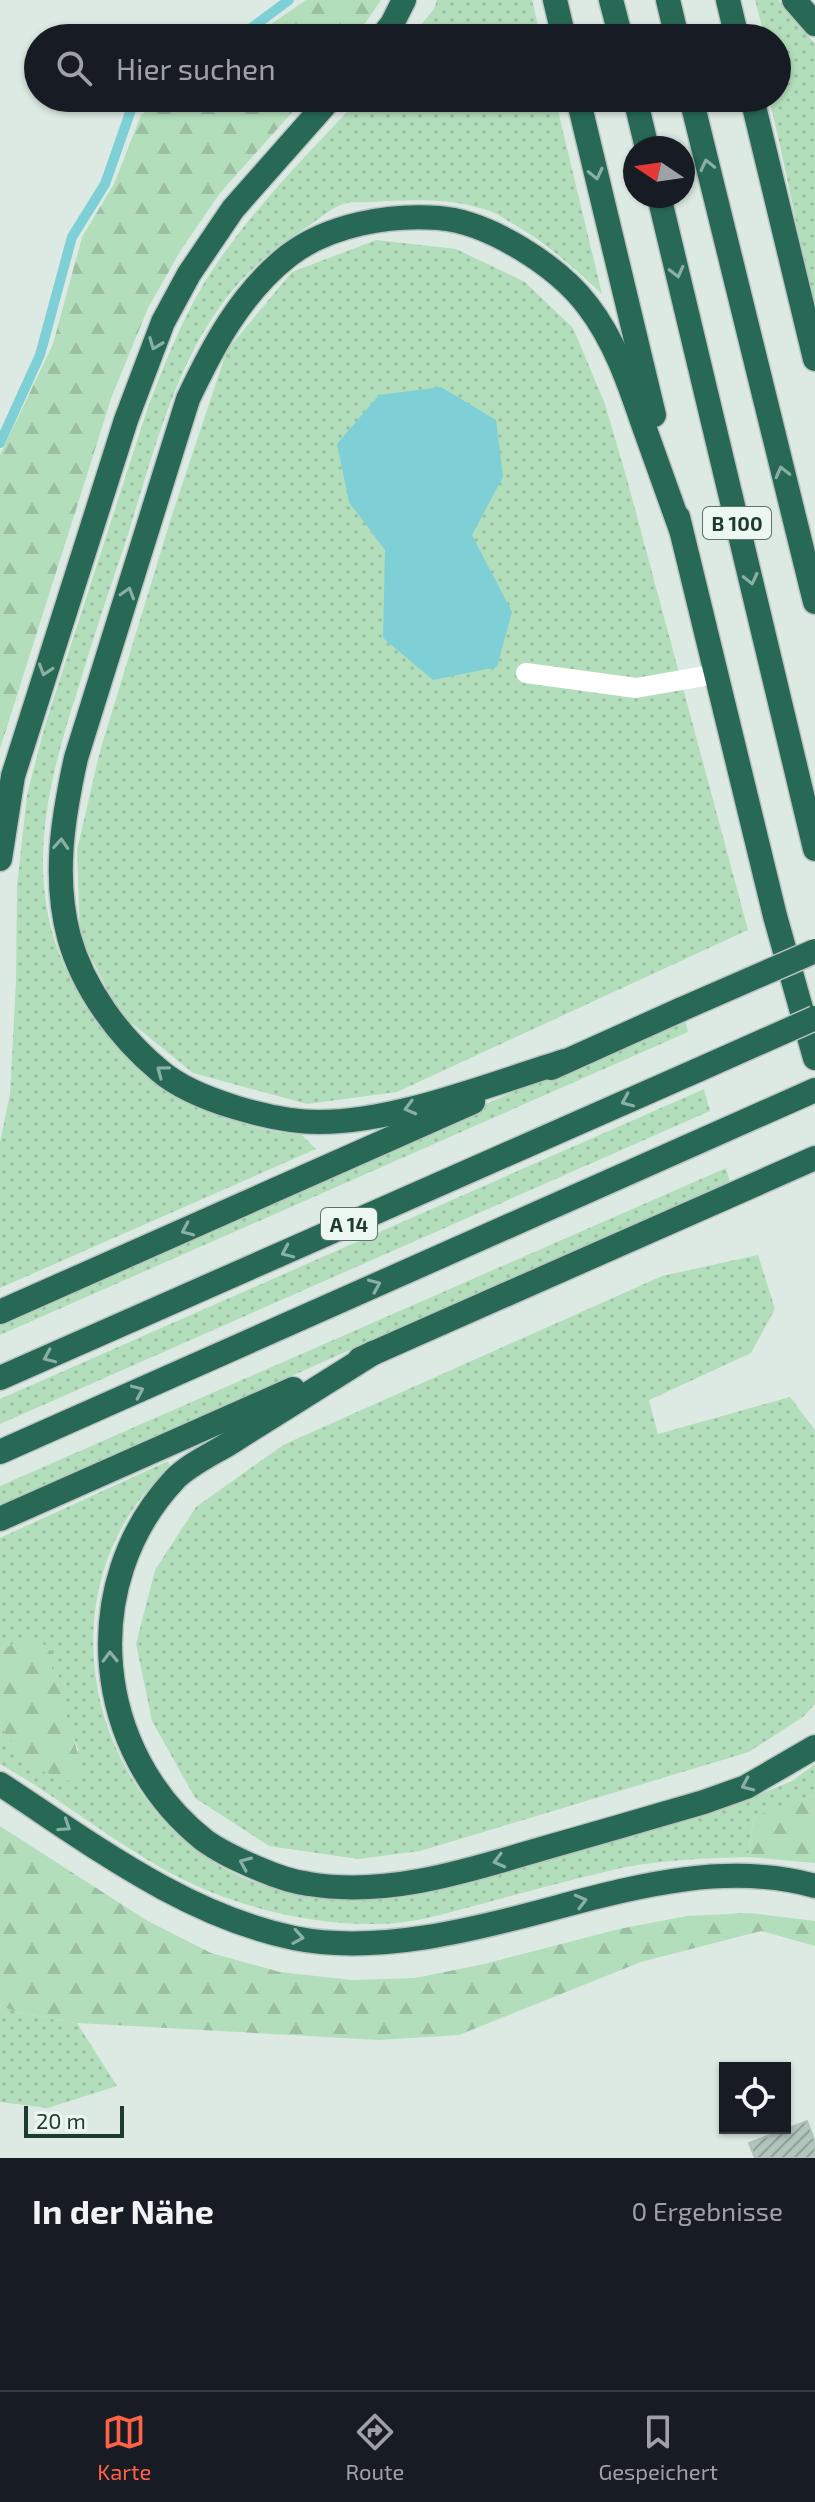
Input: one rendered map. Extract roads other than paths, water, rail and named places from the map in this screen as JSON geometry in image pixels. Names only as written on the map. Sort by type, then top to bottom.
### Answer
[{"type":"highway","points":[[392,24],[404,0]]},
{"type":"highway","points":[[555,0],[561,24]]},
{"type":"highway","points":[[611,0],[617,24]]},
{"type":"highway","points":[[668,0],[674,24]]},
{"type":"highway","points":[[728,0],[734,24]]},
{"type":"highway","points":[[794,0],[815,24]]},
{"type":"highway","points":[[0,859],[13,776],[126,420],[163,322],[189,274],[233,209],[319,112]]},
{"type":"highway","points":[[581,112],[775,916],[815,1058]]},
{"type":"highway","points":[[638,112],[644,136]]},
{"type":"highway","name":"B 100","points":[[694,112],[815,602]]},
{"type":"highway","points":[[755,112],[815,359]]},
{"type":"highway","name":"B 100","points":[[662,208],[815,849]]},
{"type":"highway","points":[[565,1061],[368,1119],[316,1122],[262,1114],[212,1100],[161,1072],[102,1007],[82,974],[69,936],[60,850],[76,758],[188,399],[213,346],[241,304],[267,274],[290,254],[318,238],[356,225],[399,218],[441,218],[484,229],[520,248],[552,271],[586,303],[611,340],[681,530]]},
{"type":"highway","points":[[0,1312],[815,951]]},
{"type":"highway","name":"A 14","points":[[0,1378],[815,1018]]},
{"type":"highway","points":[[0,1452],[815,1090]]},
{"type":"highway","points":[[0,1519],[815,1158]]},
{"type":"highway","points":[[373,1353],[176,1477],[150,1509],[130,1548],[117,1587],[108,1661],[116,1707],[130,1745],[150,1781],[176,1814],[205,1841],[256,1868],[308,1884],[358,1887],[421,1880],[504,1860],[704,1802],[746,1787],[815,1747]]},
{"type":"highway","points":[[0,1784],[161,1887],[206,1910],[296,1938],[351,1942],[414,1939],[482,1926],[644,1884],[696,1878],[763,1878],[815,1886]]},
{"type":"lane","points":[[526,673],[636,688],[716,674]]},
{"type":"water","points":[[441,387],[496,420],[503,477],[472,535],[512,612],[497,667],[433,680],[383,638],[385,550],[349,502],[337,444],[379,395]]},
{"type":"waterway","points":[[257,24],[289,0]]},
{"type":"waterway","points":[[0,443],[40,355],[72,237],[105,184],[130,112]]}]
